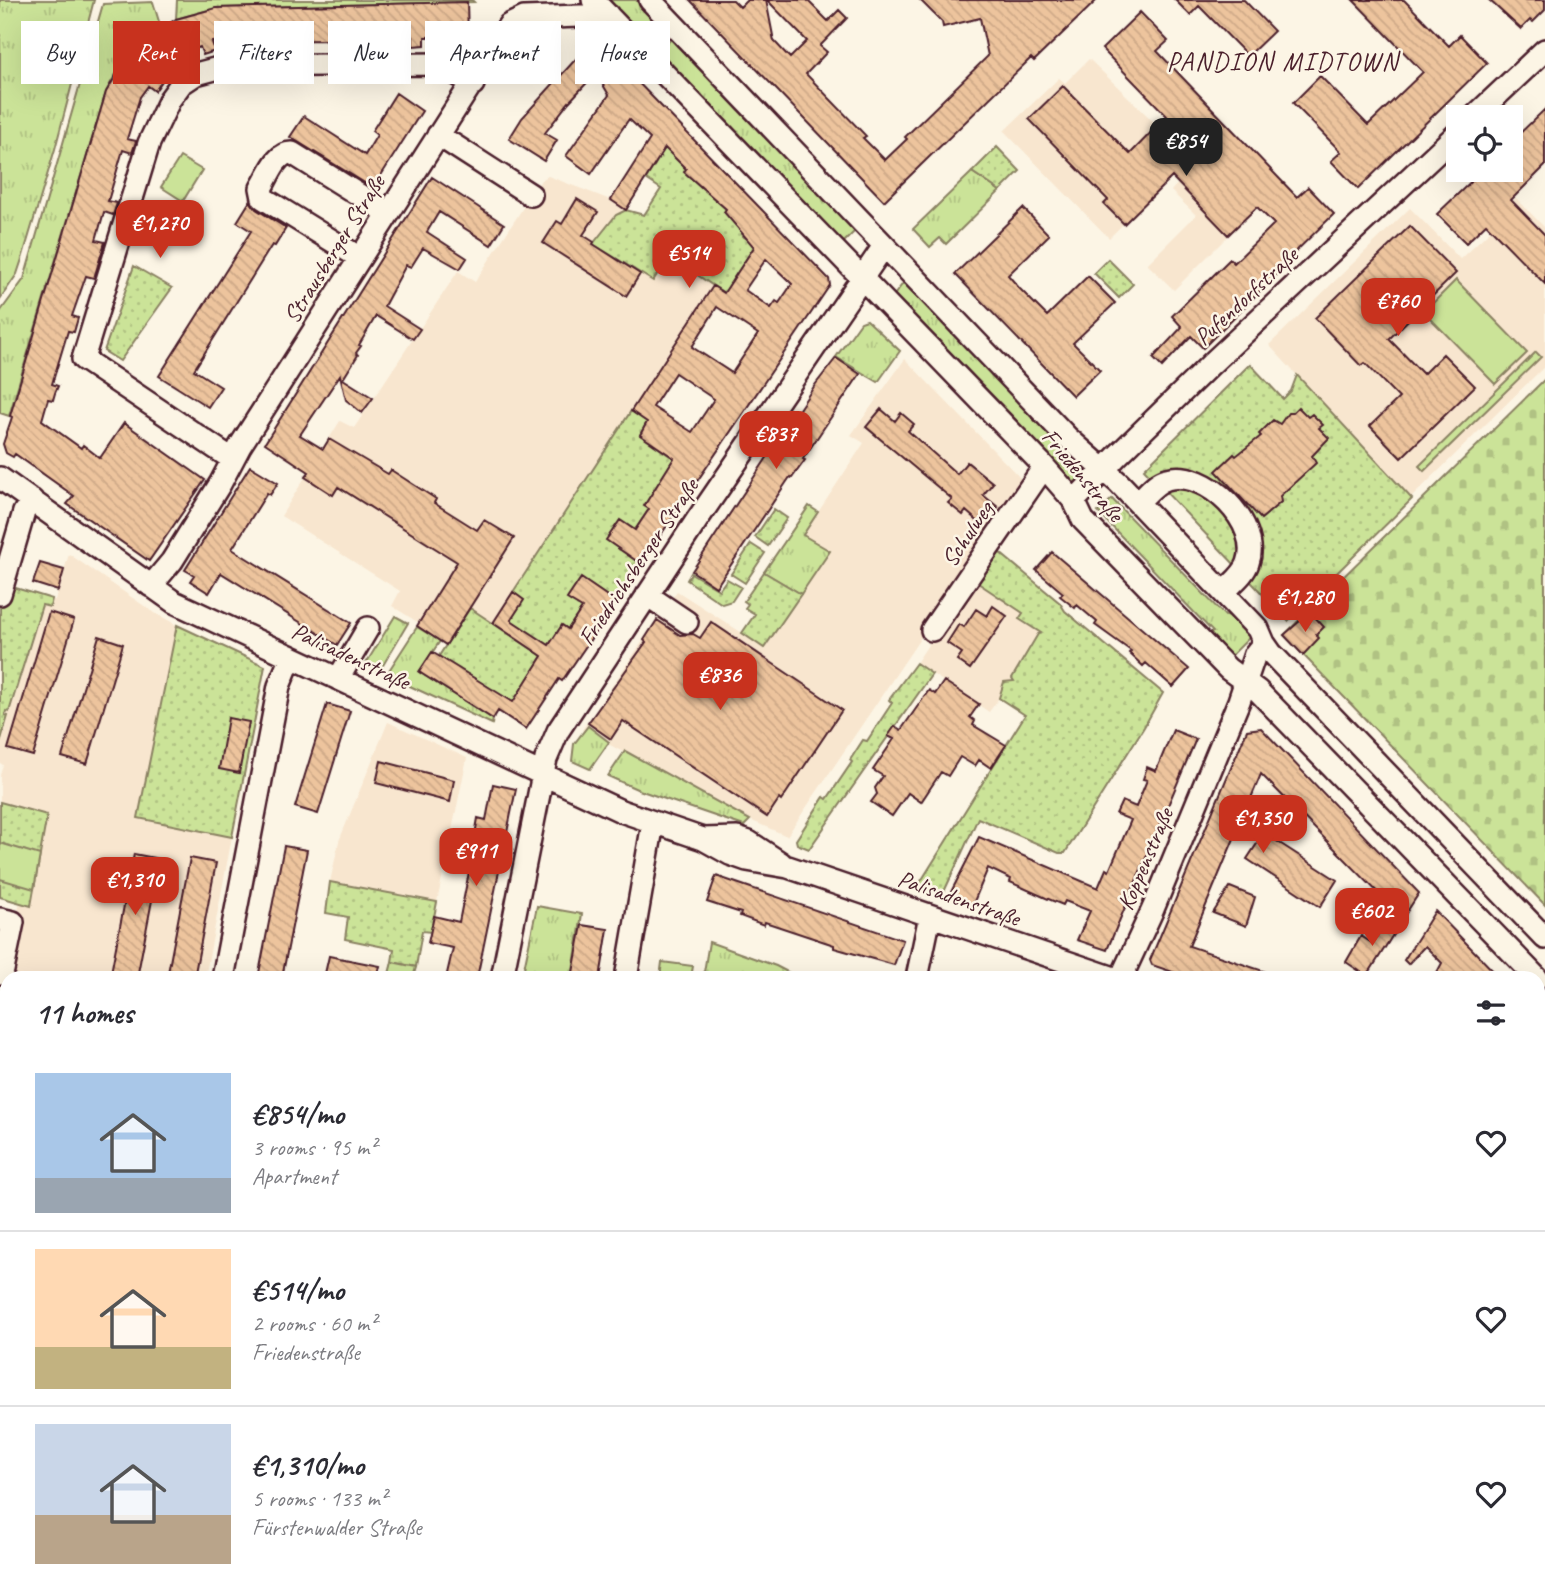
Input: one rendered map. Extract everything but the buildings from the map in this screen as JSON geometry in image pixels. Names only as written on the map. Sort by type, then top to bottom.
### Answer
[{"type":"street","name":"Friedenstraße","points":[[650,0],[1068,437],[1138,502],[1258,629],[1264,643],[1545,938]]},
{"type":"street","name":"Friedenstraße","points":[[600,8],[613,21]]},
{"type":"street","name":"Strausberger Straße","points":[[515,21],[600,8]]},
{"type":"street","points":[[670,34],[675,29]]},
{"type":"street","points":[[1487,105],[1545,50]]},
{"type":"street","points":[[232,459],[83,359],[149,143],[170,99],[181,84],[195,74],[226,66],[425,63]]},
{"type":"street","name":"Friedenstraße","points":[[670,78],[1044,467],[1074,501],[1083,520],[1228,669],[1247,681],[1529,971]]},
{"type":"street","name":"Strausberger Straße","points":[[151,586],[172,561],[220,484],[232,459],[473,84]]},
{"type":"street","points":[[438,135],[531,195]]},
{"type":"street","name":"Pufendorfstraße","points":[[1074,501],[1211,364],[1446,144]]},
{"type":"street","points":[[360,258],[265,200],[261,188],[280,157],[286,152],[292,153],[388,213]]},
{"type":"street","name":"Friedrichsberger Straße","points":[[503,971],[549,750],[565,717],[884,246]]},
{"type":"street","name":"Schulweg","points":[[932,630],[1044,467]]},
{"type":"street","name":"Palisadenstraße","points":[[0,478],[170,600],[621,811],[703,839],[747,860],[788,867],[1093,971]]},
{"type":"street","points":[[1138,502],[1164,480],[1181,478],[1211,488],[1237,514],[1249,537],[1250,553],[1243,572],[1223,592]]},
{"type":"street","points":[[0,594],[24,512],[32,500]]},
{"type":"street","points":[[647,595],[687,622]]},
{"type":"street","points":[[338,679],[368,628]]},
{"type":"street","name":"Koppenstraße","points":[[1124,971],[1153,909],[1247,681],[1255,654],[1264,643]]},
{"type":"street","points":[[224,971],[279,686],[291,657]]},
{"type":"street","points":[[627,971],[653,823]]},
{"type":"street","points":[[918,971],[930,916]]},
{"type":"street","points":[[0,919],[13,922],[2,971]]},
{"type":"shaded area","points":[[1089,59],[1158,126],[1161,187],[1109,238],[1004,131],[1059,78],[1065,83]]},
{"type":"shaded area","points":[[548,176],[608,199],[677,242],[669,256],[713,286],[493,623],[470,608],[446,645],[392,606],[400,591],[281,516],[340,421],[354,428],[458,271],[475,282],[541,180]]},
{"type":"shaded area","points":[[1178,183],[1231,184],[1256,209],[1250,211],[1174,290],[1147,264],[1196,215],[1171,191]]},
{"type":"shaded area","points":[[1516,198],[1545,228],[1545,366],[1411,498],[1269,345],[1410,208],[1460,259],[1491,230],[1488,227]]},
{"type":"shaded area","points":[[905,359],[1025,483],[787,836],[750,820],[582,730],[677,591],[764,647],[830,551],[803,535],[864,443],[851,435]]},
{"type":"shaded area","points":[[69,554],[153,612],[177,625],[138,818],[232,837],[206,971],[5,971],[20,902],[31,905],[47,816],[0,802],[0,775],[3,765],[0,763],[0,743],[8,716],[5,715],[6,711],[10,711],[42,605],[50,607],[52,599],[55,600]]},
{"type":"shaded area","points":[[972,579],[1023,613],[1019,619],[1043,634],[1014,681],[1004,683],[999,698],[989,712],[916,663]]},
{"type":"shaded area","points":[[388,722],[467,758],[437,902],[330,882],[339,841]]},
{"type":"green space","points":[[0,0],[94,0],[89,21],[21,21],[21,84],[72,84],[17,274],[0,299]]},
{"type":"green space","points":[[177,0],[474,2],[216,8],[176,19]]},
{"type":"green space","points":[[604,0],[636,0],[654,21],[625,21]]},
{"type":"green space","points":[[153,2],[159,21],[113,21],[113,80],[106,92],[9,416],[0,413],[0,312],[24,279],[80,84],[99,84],[98,21],[103,4]]},
{"type":"green space","points":[[670,40],[855,231],[841,245],[670,68]]},
{"type":"green space","points":[[997,147],[1020,171],[1000,191],[972,172]]},
{"type":"green space","points":[[665,148],[686,169],[685,172],[726,209],[724,212],[741,231],[742,236],[750,240],[757,249],[755,253],[750,253],[724,293],[669,256],[653,281],[593,244],[616,215],[626,210],[644,215],[661,189],[646,179]]},
{"type":"green space","points":[[180,157],[202,170],[183,201],[161,187]]},
{"type":"green space","points":[[972,172],[1000,191],[946,244],[940,238],[930,247],[913,229]]},
{"type":"green space","points":[[1108,259],[1133,284],[1119,298],[1094,273]]},
{"type":"green space","points":[[134,266],[172,288],[120,361],[104,351]]},
{"type":"green space","points":[[1456,280],[1527,353],[1495,384],[1424,312]]},
{"type":"green space","points":[[904,282],[1086,472],[1076,485],[1073,486],[892,298]]},
{"type":"green space","points":[[867,320],[900,351],[878,382],[836,357],[861,322]]},
{"type":"green space","points":[[1536,352],[1541,357],[1424,471],[1419,466]]},
{"type":"green space","points":[[1250,364],[1283,399],[1291,391],[1297,375],[1412,499],[1288,621],[1144,469]]},
{"type":"green space","points":[[1545,379],[1545,905],[1284,635]]},
{"type":"green space","points":[[631,411],[647,422],[640,435],[670,456],[675,452],[677,454],[645,506],[649,509],[635,530],[620,520],[607,540],[641,564],[616,602],[582,579],[568,599],[582,608],[568,629],[562,626],[548,646],[510,620],[513,592]]},
{"type":"green space","points":[[1112,499],[1225,616],[1238,613],[1254,633],[1228,659],[1202,636],[1213,632],[1098,512]]},
{"type":"green space","points":[[809,506],[818,512],[803,535],[830,551],[801,594],[764,572]]},
{"type":"green space","points":[[774,509],[787,518],[768,546],[755,537]]},
{"type":"green space","points":[[751,544],[765,553],[745,583],[731,574]]},
{"type":"green space","points":[[993,547],[1163,693],[1065,853],[1059,853],[978,818],[943,894],[918,886],[1025,715],[999,698],[1004,682],[1014,681],[1012,678],[1041,633],[1019,619],[1023,613],[972,579]]},
{"type":"green space","points":[[764,572],[801,594],[764,648],[742,633],[755,614],[745,608],[748,604],[744,601]]},
{"type":"green space","points":[[691,573],[719,590],[727,579],[741,587],[732,601],[722,604],[687,580]]},
{"type":"green space","points":[[9,586],[52,599],[50,607],[42,605],[9,712],[6,711],[5,715],[8,716],[0,743],[0,604]]},
{"type":"green space","points":[[470,608],[542,656],[513,703],[439,656]]},
{"type":"green space","points":[[395,616],[408,623],[379,672],[365,665]]},
{"type":"green space","points":[[177,625],[265,666],[232,837],[138,818]]},
{"type":"green space","points":[[417,627],[440,641],[419,672],[493,719],[492,724],[386,675]]},
{"type":"green space","points":[[916,663],[932,674],[809,849],[797,844],[796,840],[824,797],[827,799],[863,740],[867,741],[892,703],[889,700]]},
{"type":"green space","points":[[588,726],[609,742],[590,769],[572,761],[574,744]]},
{"type":"green space","points":[[625,751],[750,820],[744,826],[639,790],[608,776]]},
{"type":"green space","points":[[0,802],[47,815],[31,906],[0,897]]},
{"type":"green space","points":[[0,843],[40,855],[34,889],[0,879]]},
{"type":"green space","points":[[330,882],[437,902],[431,932],[422,931],[416,967],[392,962],[394,949],[345,939],[348,917],[326,913]]},
{"type":"green space","points":[[537,906],[582,914],[573,971],[523,971]]},
{"type":"green space","points":[[709,942],[786,971],[704,971]]},
{"type":"green space","points":[[392,962],[416,967],[415,971],[390,971]]},
{"type":"green space","points":[[662,962],[693,966],[692,971],[661,971]]},
{"type":"district","name":"PANDION MIDTOWN","points":[[1283,61]]}]
